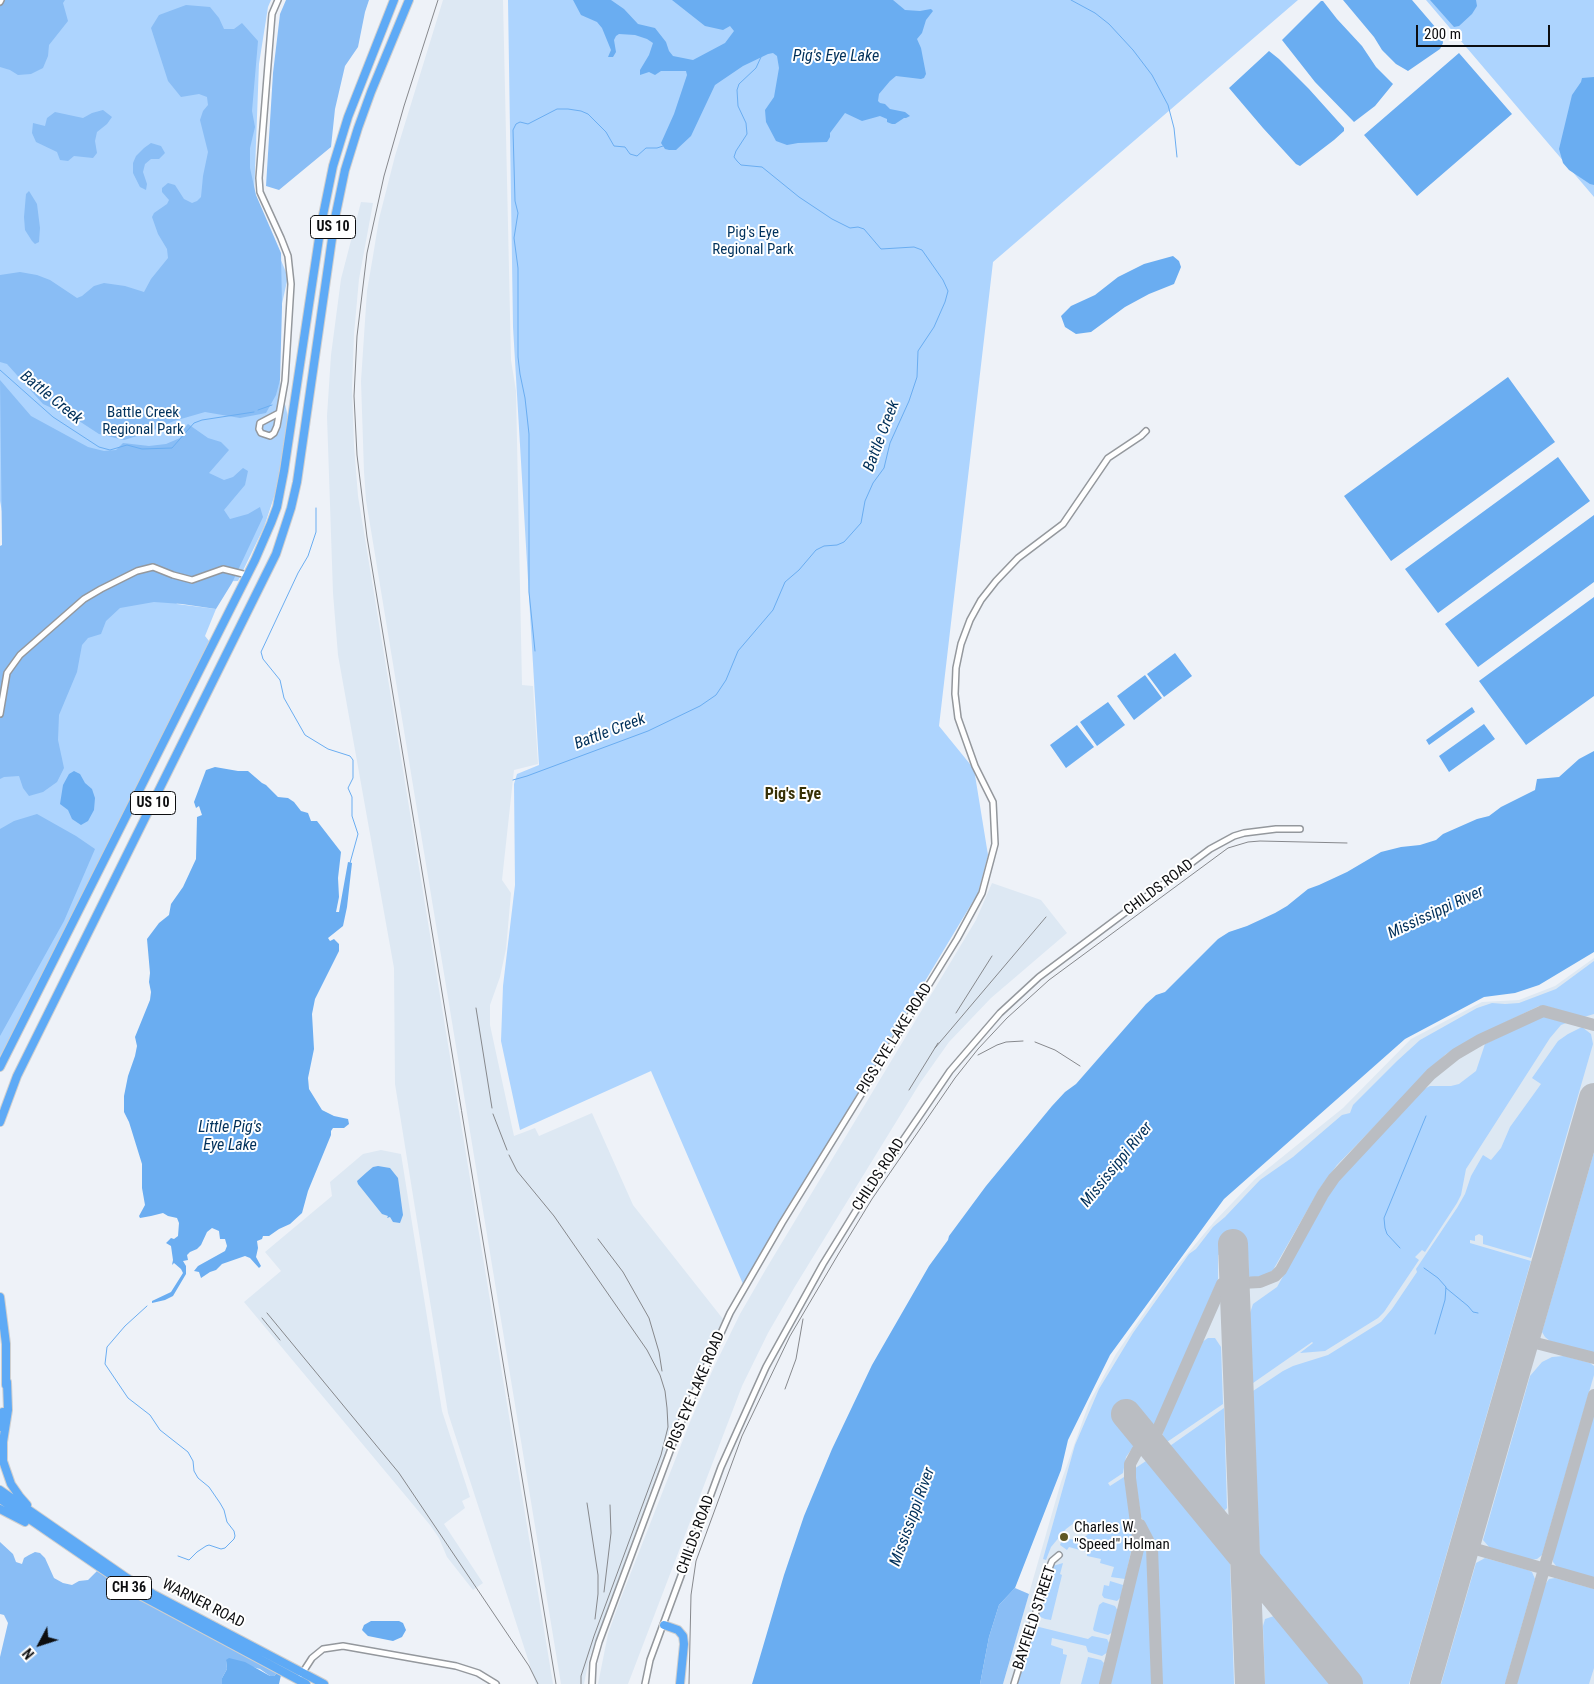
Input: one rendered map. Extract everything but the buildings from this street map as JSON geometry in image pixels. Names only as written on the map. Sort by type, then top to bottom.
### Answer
[{"type":"highway","name":"US 10","points":[[0,1067],[247,576],[271,524],[277,507],[287,455],[321,225],[332,173],[348,117],[394,0]]},
{"type":"highway","name":"US 10","points":[[0,1122],[17,1076],[265,579],[280,540],[297,482],[335,218],[345,170],[371,92],[409,0]]},
{"type":"highway","points":[[0,1297],[6,1344],[8,1410],[3,1453],[8,1478],[15,1491],[25,1503],[74,1541]]},
{"type":"highway","points":[[0,1427],[7,1382]]},
{"type":"highway","name":"WARNER ROAD","points":[[0,1490],[153,1594],[302,1679]]},
{"type":"highway","name":"WARNER ROAD","points":[[0,1499],[148,1600],[302,1679],[324,1684]]},
{"type":"highway","points":[[0,1509],[52,1535]]},
{"type":"highway","points":[[664,1625],[678,1630],[683,1636],[680,1684]]},
{"type":"street","points":[[278,0],[272,14],[259,178],[260,192],[282,238],[288,256],[291,284],[286,372],[279,414],[277,426],[273,435],[268,436],[261,433],[259,429],[260,423],[279,414]]},
{"type":"street","name":"PIGS EYE LAKE ROAD","points":[[592,1684],[598,1642],[679,1427],[730,1313],[782,1223],[957,938],[982,892],[995,844],[993,802],[975,766],[958,718],[955,694],[956,668],[961,644],[970,620],[981,600],[1018,558],[1062,524],[1108,458],[1146,431]]},
{"type":"street","points":[[0,714],[7,673],[20,655],[84,599],[101,589],[137,571],[153,567],[192,580],[223,569],[247,576]]},
{"type":"street","name":"CHILDS ROAD","points":[[645,1684],[648,1668],[721,1467],[750,1399],[774,1351],[823,1264],[868,1190],[966,1050],[1000,1013],[1038,977],[1210,849],[1244,833],[1276,829],[1300,829]]},
{"type":"street","name":"BAYFIELD STREET","points":[[1014,1684],[1050,1566],[1052,1561],[1059,1555]]},
{"type":"street","points":[[302,1679],[312,1658],[323,1649],[343,1646],[456,1666],[478,1673],[496,1684]]},
{"type":"shaded area","points":[[443,0],[503,0],[511,360],[516,391],[522,685],[533,686],[538,764],[514,770],[502,880],[511,893],[506,949],[500,977],[490,1005],[490,1025],[514,1136],[535,1128],[539,1136],[592,1113],[633,1205],[723,1319],[668,1443],[589,1659],[584,1684],[561,1684],[366,500],[361,381],[367,291],[379,219],[395,156]]},
{"type":"shaded area","points":[[361,202],[373,203],[359,279],[354,334],[352,388],[358,496],[553,1684],[536,1684],[448,1413],[395,1084],[394,968],[338,655],[333,593],[327,416],[331,355],[341,279]]},
{"type":"shaded area","points":[[992,883],[1041,900],[1067,933],[991,998],[949,1042],[920,1083],[794,1288],[768,1333],[742,1386],[628,1684],[598,1684],[608,1634],[619,1603],[690,1422],[740,1314],[976,920]]},
{"type":"shaded area","points":[[1594,958],[1594,1684],[1003,1684],[1061,1482],[1089,1403],[1116,1354],[1172,1272],[1214,1222],[1255,1179],[1343,1108],[1411,1039],[1482,1002],[1519,1000],[1555,986]]},
{"type":"shaded area","points":[[381,1150],[401,1154],[442,1411],[470,1497],[462,1501],[465,1508],[444,1524],[483,1583],[473,1590],[447,1557],[439,1538],[430,1525],[244,1302],[281,1271],[265,1252],[332,1196],[330,1182],[363,1154]]},
{"type":"green space","name":"Battle Creek Regional Park","points":[[0,0],[271,0],[268,7],[259,64],[254,196],[288,277],[281,308],[278,374],[288,417],[277,488],[264,527],[238,581],[164,583],[177,604],[216,609],[205,636],[213,646],[69,931],[0,1056],[0,580],[12,562],[0,501]]},
{"type":"green space","points":[[0,0],[65,0],[63,3],[68,21],[49,45],[48,56],[43,68],[31,74],[18,75],[0,67]]},
{"type":"green space","points":[[286,0],[369,0],[358,47],[345,66],[335,109],[331,147],[279,190],[266,186],[273,73],[280,14]]},
{"type":"green space","name":"Pig's Eye Regional Park","points":[[508,0],[1298,0],[993,262],[939,726],[974,769],[988,855],[978,893],[743,1284],[651,1071],[520,1130],[501,1041],[503,986],[515,885],[514,784],[517,774],[539,765],[513,327]]},
{"type":"green space","points":[[1426,0],[1594,0],[1594,197]]},
{"type":"green space","points":[[186,5],[210,7],[219,18],[224,29],[234,29],[242,23],[258,41],[252,111],[255,127],[250,148],[250,168],[256,195],[281,253],[280,380],[276,395],[266,413],[240,418],[205,412],[174,421],[147,433],[124,440],[99,434],[76,419],[43,404],[7,364],[0,362],[0,275],[20,272],[37,275],[50,280],[77,298],[94,286],[104,283],[125,286],[144,292],[151,279],[168,258],[167,249],[158,234],[152,217],[169,200],[162,192],[162,188],[168,183],[175,185],[184,199],[192,203],[201,197],[208,152],[200,120],[203,111],[208,105],[207,97],[199,94],[181,97],[168,81],[151,28],[159,15]]},
{"type":"green space","points":[[103,110],[112,117],[97,132],[95,141],[97,153],[93,158],[74,156],[68,161],[60,160],[57,152],[36,142],[32,133],[33,123],[45,126],[47,118],[55,112],[83,118]]},
{"type":"green space","points":[[151,143],[161,146],[165,153],[159,159],[151,159],[145,164],[143,172],[147,184],[146,190],[140,187],[133,173],[133,163],[136,156]]},
{"type":"green space","points":[[29,191],[37,204],[40,228],[39,242],[35,244],[25,230],[26,194]]},
{"type":"green space","points":[[0,380],[31,416],[88,447],[104,451],[116,450],[123,443],[149,446],[166,444],[180,438],[188,424],[208,438],[221,442],[229,450],[209,473],[224,480],[233,477],[243,468],[248,471],[245,485],[224,510],[230,519],[248,514],[260,507],[263,517],[232,583],[216,609],[154,602],[120,608],[106,621],[101,634],[88,638],[82,645],[77,672],[59,715],[58,740],[64,768],[57,782],[43,792],[29,796],[23,788],[19,776],[0,779],[0,546],[2,545]]},
{"type":"green space","points":[[37,814],[95,849],[64,921],[0,1036],[0,829],[14,821]]},
{"type":"green space","points":[[1594,961],[1594,1014],[1584,1017],[1546,1006],[1539,1006],[1473,1038],[1446,1054],[1337,1165],[1320,1188],[1273,1270],[1265,1276],[1251,1278],[1249,1276],[1248,1255],[1238,1253],[1236,1244],[1228,1244],[1229,1252],[1218,1255],[1218,1279],[1152,1431],[1133,1407],[1118,1420],[1136,1443],[1126,1457],[1123,1473],[1108,1483],[1110,1486],[1124,1477],[1134,1538],[1125,1579],[1111,1577],[1114,1567],[1100,1563],[1101,1559],[1087,1556],[1087,1552],[1069,1547],[1067,1550],[1060,1545],[1062,1539],[1075,1540],[1086,1536],[1089,1533],[1089,1527],[1083,1523],[1074,1523],[1066,1529],[1051,1547],[1046,1560],[1043,1559],[1075,1445],[1099,1389],[1133,1333],[1189,1254],[1196,1249],[1213,1227],[1260,1180],[1293,1157],[1342,1115],[1350,1113],[1353,1105],[1420,1040],[1477,1008],[1492,1003],[1519,1003],[1556,989]]},
{"type":"green space","points":[[1544,1016],[1566,1023],[1561,1025],[1550,1038],[1466,1169],[1461,1195],[1457,1203],[1425,1252],[1422,1250],[1415,1257],[1419,1260],[1384,1312],[1378,1318],[1325,1351],[1300,1353],[1312,1342],[1253,1383],[1250,1313],[1253,1304],[1277,1287],[1338,1181],[1424,1089],[1430,1086],[1459,1084],[1476,1071],[1485,1044]]},
{"type":"green space","points":[[1582,1027],[1591,1034],[1593,1044],[1531,1258],[1483,1244],[1483,1236],[1479,1234],[1475,1236],[1475,1241],[1470,1240],[1470,1243],[1531,1261],[1409,1684],[1360,1684],[1260,1562],[1253,1391],[1293,1366],[1328,1355],[1381,1322],[1417,1272],[1416,1269],[1457,1208],[1465,1194],[1471,1176],[1483,1155],[1491,1160],[1501,1148],[1510,1127],[1541,1084],[1532,1078],[1558,1041]]},
{"type":"green space","points":[[1594,1152],[1594,1352],[1592,1353],[1550,1341],[1542,1332]]},
{"type":"green space","points":[[1208,1338],[1215,1338],[1221,1347],[1223,1404],[1164,1444],[1162,1438],[1164,1429],[1202,1342]]},
{"type":"green space","points":[[1564,1356],[1590,1363],[1594,1366],[1594,1375],[1542,1555],[1537,1559],[1529,1560],[1490,1548],[1483,1540],[1530,1376],[1542,1362],[1552,1357]]},
{"type":"green space","points":[[1224,1408],[1227,1508],[1222,1513],[1167,1448]]},
{"type":"green space","points":[[1594,1413],[1594,1578],[1557,1567],[1553,1562],[1553,1556]]},
{"type":"green space","points":[[1146,1461],[1152,1462],[1227,1554],[1230,1563],[1234,1684],[1162,1684],[1157,1550],[1141,1517],[1134,1469]]},
{"type":"green space","points":[[0,1542],[13,1554],[16,1562],[22,1564],[24,1558],[35,1552],[40,1553],[45,1558],[54,1578],[63,1583],[72,1585],[79,1581],[88,1580],[97,1571],[152,1605],[277,1673],[274,1676],[270,1676],[260,1669],[226,1660],[227,1669],[222,1678],[222,1684],[0,1684],[0,1657],[8,1623],[4,1615],[0,1614]]},
{"type":"green space","points":[[1144,1546],[1147,1557],[1152,1684],[1110,1684]]},
{"type":"green space","points":[[1485,1558],[1528,1570],[1532,1572],[1535,1579],[1505,1684],[1441,1684],[1476,1563]]},
{"type":"green space","points":[[1063,1563],[1051,1620],[1045,1619],[1038,1616],[1053,1566]]},
{"type":"green space","points":[[1555,1578],[1594,1589],[1594,1668],[1589,1684],[1516,1684],[1544,1586],[1549,1579]]},
{"type":"green space","points":[[1110,1581],[1123,1585],[1121,1597],[1117,1601],[1104,1598],[1102,1595],[1104,1585],[1109,1586]]},
{"type":"green space","points":[[1015,1588],[1029,1594],[1003,1684],[980,1684],[989,1637],[999,1605]]},
{"type":"green space","points":[[1103,1602],[1115,1606],[1118,1611],[1113,1632],[1108,1635],[1093,1629],[1099,1605]]},
{"type":"green space","points":[[1274,1616],[1281,1619],[1334,1684],[1265,1684],[1263,1626],[1265,1619]]},
{"type":"green space","points":[[1035,1626],[1088,1639],[1092,1636],[1107,1639],[1109,1643],[1108,1652],[1102,1656],[1088,1652],[1086,1646],[1052,1638],[1051,1645],[1063,1649],[1063,1654],[1067,1655],[1060,1684],[1017,1684]]},
{"type":"green space","points":[[1088,1657],[1101,1660],[1104,1663],[1100,1684],[1081,1684]]},
{"type":"water","name":"Pig's Eye Lake","points":[[573,0],[611,0],[624,9],[638,24],[655,28],[666,42],[673,56],[693,60],[725,43],[734,31],[730,26],[723,30],[705,26],[672,0],[893,0],[905,10],[920,11],[931,9],[933,11],[926,20],[922,33],[917,39],[921,48],[926,74],[921,79],[896,76],[879,94],[878,101],[880,103],[885,104],[890,109],[905,112],[910,116],[895,124],[887,122],[887,119],[880,116],[862,121],[845,113],[830,133],[827,142],[787,145],[776,141],[766,122],[765,110],[774,97],[779,68],[777,56],[773,53],[768,54],[743,66],[715,85],[691,136],[676,150],[669,150],[665,149],[661,143],[674,114],[687,75],[686,71],[661,71],[655,75],[649,72],[640,75],[640,70],[649,55],[653,43],[635,35],[619,34],[616,36],[614,40],[616,52],[613,57],[608,57],[611,50],[602,28],[597,22],[581,15]]},
{"type":"water","points":[[1343,0],[1412,0],[1442,35],[1443,43],[1440,49],[1408,71],[1396,64],[1382,50],[1374,37]]},
{"type":"water","points":[[1430,0],[1476,0],[1477,6],[1472,14],[1459,26],[1454,27]]},
{"type":"water","points":[[1321,1],[1362,46],[1376,67],[1393,84],[1375,106],[1354,122],[1315,82],[1282,40]]},
{"type":"water","points":[[1269,51],[1309,89],[1344,128],[1344,131],[1334,140],[1300,166],[1263,128],[1229,88]]},
{"type":"water","points":[[1459,53],[1512,114],[1417,196],[1364,135]]},
{"type":"water","points":[[1594,77],[1594,185],[1569,170],[1563,163],[1559,149],[1572,95],[1582,78]]},
{"type":"water","points":[[1173,256],[1179,261],[1181,267],[1174,284],[1149,294],[1125,307],[1091,332],[1076,334],[1065,327],[1061,316],[1071,306],[1095,295],[1118,277],[1144,264]]},
{"type":"water","points":[[1508,377],[1555,442],[1391,561],[1344,496]]},
{"type":"water","points":[[1558,457],[1590,501],[1438,613],[1405,569]]},
{"type":"water","points":[[1594,515],[1594,582],[1478,667],[1445,624]]},
{"type":"water","points":[[1594,597],[1594,696],[1526,745],[1479,681]]},
{"type":"water","points":[[1175,653],[1192,676],[1164,697],[1147,674]]},
{"type":"water","points":[[1145,675],[1162,698],[1134,720],[1117,696]]},
{"type":"water","points":[[1108,702],[1125,725],[1097,746],[1080,722]]},
{"type":"water","points":[[1472,707],[1475,712],[1429,745],[1426,740]]},
{"type":"water","points":[[1484,724],[1495,739],[1449,772],[1439,756]]},
{"type":"water","points":[[1077,725],[1094,747],[1066,768],[1050,745]]},
{"type":"water","name":"Mississippi River","points":[[1594,751],[1594,952],[1539,985],[1515,993],[1484,997],[1405,1039],[1224,1199],[1110,1355],[1068,1440],[1061,1470],[1015,1588],[999,1605],[989,1637],[980,1684],[752,1684],[784,1575],[804,1516],[832,1449],[872,1365],[929,1266],[949,1236],[986,1186],[1052,1106],[1065,1092],[1076,1084],[1146,1004],[1156,995],[1165,992],[1218,939],[1229,932],[1275,913],[1308,889],[1347,872],[1381,852],[1436,840],[1443,834],[1477,819],[1489,816],[1501,807],[1535,790],[1537,779],[1559,777],[1579,759]]},
{"type":"water","name":"Little Pig's Eye Lake","points":[[215,767],[248,771],[278,797],[288,798],[301,811],[308,813],[311,821],[317,821],[341,852],[338,878],[339,897],[336,912],[339,912],[348,862],[352,863],[343,926],[328,938],[330,941],[334,939],[339,944],[339,951],[315,999],[312,1014],[314,1049],[308,1078],[309,1089],[322,1110],[334,1116],[348,1119],[349,1124],[344,1128],[333,1128],[331,1131],[308,1191],[302,1213],[290,1224],[269,1236],[263,1236],[262,1239],[257,1241],[256,1257],[261,1266],[259,1268],[250,1258],[245,1256],[222,1264],[216,1270],[201,1278],[199,1272],[194,1271],[198,1266],[225,1251],[227,1246],[225,1239],[220,1239],[219,1231],[212,1228],[207,1232],[201,1245],[187,1255],[188,1260],[183,1261],[186,1266],[186,1274],[173,1296],[152,1303],[152,1301],[171,1292],[183,1273],[174,1263],[172,1265],[171,1246],[166,1243],[171,1238],[174,1239],[178,1236],[179,1223],[177,1218],[163,1213],[140,1218],[139,1216],[145,1205],[142,1188],[142,1164],[124,1112],[124,1096],[137,1046],[135,1037],[150,1000],[147,939],[159,923],[169,915],[171,904],[183,887],[196,859],[197,817],[202,815],[199,806],[196,808],[194,802],[206,770]]},
{"type":"water","points":[[74,771],[80,774],[85,783],[92,789],[95,798],[94,810],[88,821],[81,825],[72,819],[68,810],[60,804],[63,785],[69,774]]},
{"type":"water","points":[[373,1167],[390,1168],[398,1178],[403,1215],[400,1223],[393,1222],[390,1217],[387,1218],[388,1216],[382,1214],[358,1184],[357,1181]]},
{"type":"water","points":[[371,1621],[399,1621],[403,1623],[406,1630],[402,1637],[393,1641],[368,1636],[362,1630],[364,1625]]},
{"type":"water","points":[[229,1658],[245,1662],[270,1676],[274,1676],[277,1673],[281,1675],[279,1684],[222,1684],[222,1678],[227,1669],[226,1660]]},
{"type":"waterway","points":[[1071,0],[1095,13],[1109,24],[1133,50],[1152,75],[1168,105],[1174,128],[1177,157]]},
{"type":"waterway","name":"Battle Creek","points":[[513,780],[648,731],[700,706],[716,695],[726,680],[738,651],[773,610],[785,582],[799,570],[816,550],[824,546],[837,545],[844,542],[861,523],[865,501],[873,483],[884,468],[890,443],[909,401],[917,377],[918,351],[934,327],[945,302],[948,291],[943,280],[922,250],[914,247],[881,249],[864,229],[858,227],[850,228],[832,219],[799,197],[762,167],[741,165],[737,161],[734,157],[736,151],[747,134],[746,123],[738,106],[737,90],[739,84],[756,68],[761,57]]},
{"type":"waterway","points":[[535,651],[529,592],[529,434],[518,357],[518,268],[514,238],[518,213],[515,201],[513,130],[516,124],[520,122],[528,124],[557,109],[568,109],[588,114],[606,132],[614,146],[625,147],[630,154],[637,156],[646,148],[663,146]]},
{"type":"waterway","name":"Battle Creek","points":[[0,370],[53,417],[99,447],[110,450],[127,445],[142,449],[172,448],[194,423],[202,420],[254,412]]},
{"type":"waterway","name":"Battle Creek","points":[[258,410],[272,405]]},
{"type":"waterway","name":"Battle Creek","points":[[316,508],[316,532],[308,556],[298,573],[261,652],[263,659],[280,680],[284,698],[305,735],[328,749],[350,756],[353,760],[353,778],[348,788],[352,797],[352,816],[358,834],[350,863]]},
{"type":"waterway","points":[[1400,1248],[1387,1234],[1384,1218],[1426,1116]]},
{"type":"waterway","points":[[1424,1268],[1438,1278],[1446,1287],[1445,1300],[1435,1334]]},
{"type":"waterway","points":[[1446,1288],[1473,1312],[1478,1313]]},
{"type":"waterway","points":[[147,1306],[125,1326],[107,1347],[105,1364],[128,1398],[150,1415],[160,1430],[188,1452],[193,1461],[194,1471],[198,1478],[209,1487],[220,1503],[235,1536],[225,1548],[221,1549],[209,1545],[197,1552],[189,1560],[178,1556]]},
{"type":"taxiway","points":[[1105,1684],[1139,1545],[1130,1478],[1130,1464],[1137,1451],[1156,1434],[1222,1284],[1260,1282],[1275,1276],[1281,1270],[1323,1194],[1334,1178],[1431,1074],[1456,1054],[1480,1040],[1543,1011],[1594,1025]]},
{"type":"taxiway","points":[[1524,1340],[1594,1358]]},
{"type":"taxiway","points":[[1511,1684],[1594,1395]]},
{"type":"taxiway","points":[[1140,1525],[1152,1548],[1157,1684]]},
{"type":"taxiway","points":[[1465,1546],[1594,1583]]},
{"type":"runway","points":[[1425,1684],[1594,1098]]},
{"type":"runway","points":[[1233,1244],[1250,1684]]},
{"type":"runway","points":[[1126,1414],[1348,1684]]},
{"type":"railway","points":[[438,0],[384,176],[367,253],[357,336],[354,396],[357,455],[367,537],[556,1684]]},
{"type":"railway","points":[[689,1684],[691,1595],[696,1561],[742,1436],[790,1336],[839,1253],[872,1199],[955,1078],[978,1049],[1007,1018],[1049,980],[1228,848],[1248,842],[1260,841],[1347,843]]},
{"type":"railway","points":[[935,1048],[1046,917]]},
{"type":"railway","points":[[956,1013],[992,956]]},
{"type":"railway","points":[[476,1008],[492,1108]]},
{"type":"railway","points":[[978,1055],[1006,1042],[1023,1041]]},
{"type":"railway","points":[[1035,1042],[1055,1050],[1080,1066]]},
{"type":"railway","points":[[909,1090],[938,1043]]},
{"type":"railway","points":[[493,1114],[507,1150]]},
{"type":"railway","points":[[509,1155],[517,1171],[554,1216],[647,1350],[660,1375],[665,1391],[668,1427],[661,1455],[594,1636],[581,1676],[581,1684]]},
{"type":"railway","points":[[598,1239],[623,1272],[649,1318],[659,1352],[662,1371]]},
{"type":"railway","points":[[267,1313],[399,1473],[529,1666],[538,1684]]},
{"type":"railway","points":[[262,1318],[280,1340]]},
{"type":"railway","points":[[785,1389],[796,1359],[803,1319]]},
{"type":"railway","points":[[587,1503],[598,1575],[595,1619]]},
{"type":"railway","points":[[604,1592],[611,1533],[610,1505]]},
{"type":"place","name":"Charles W. \"Speed\" Holman","points":[[1064,1537]]},
{"type":"district","name":"Pig's Eye","points":[[793,795]]}]
